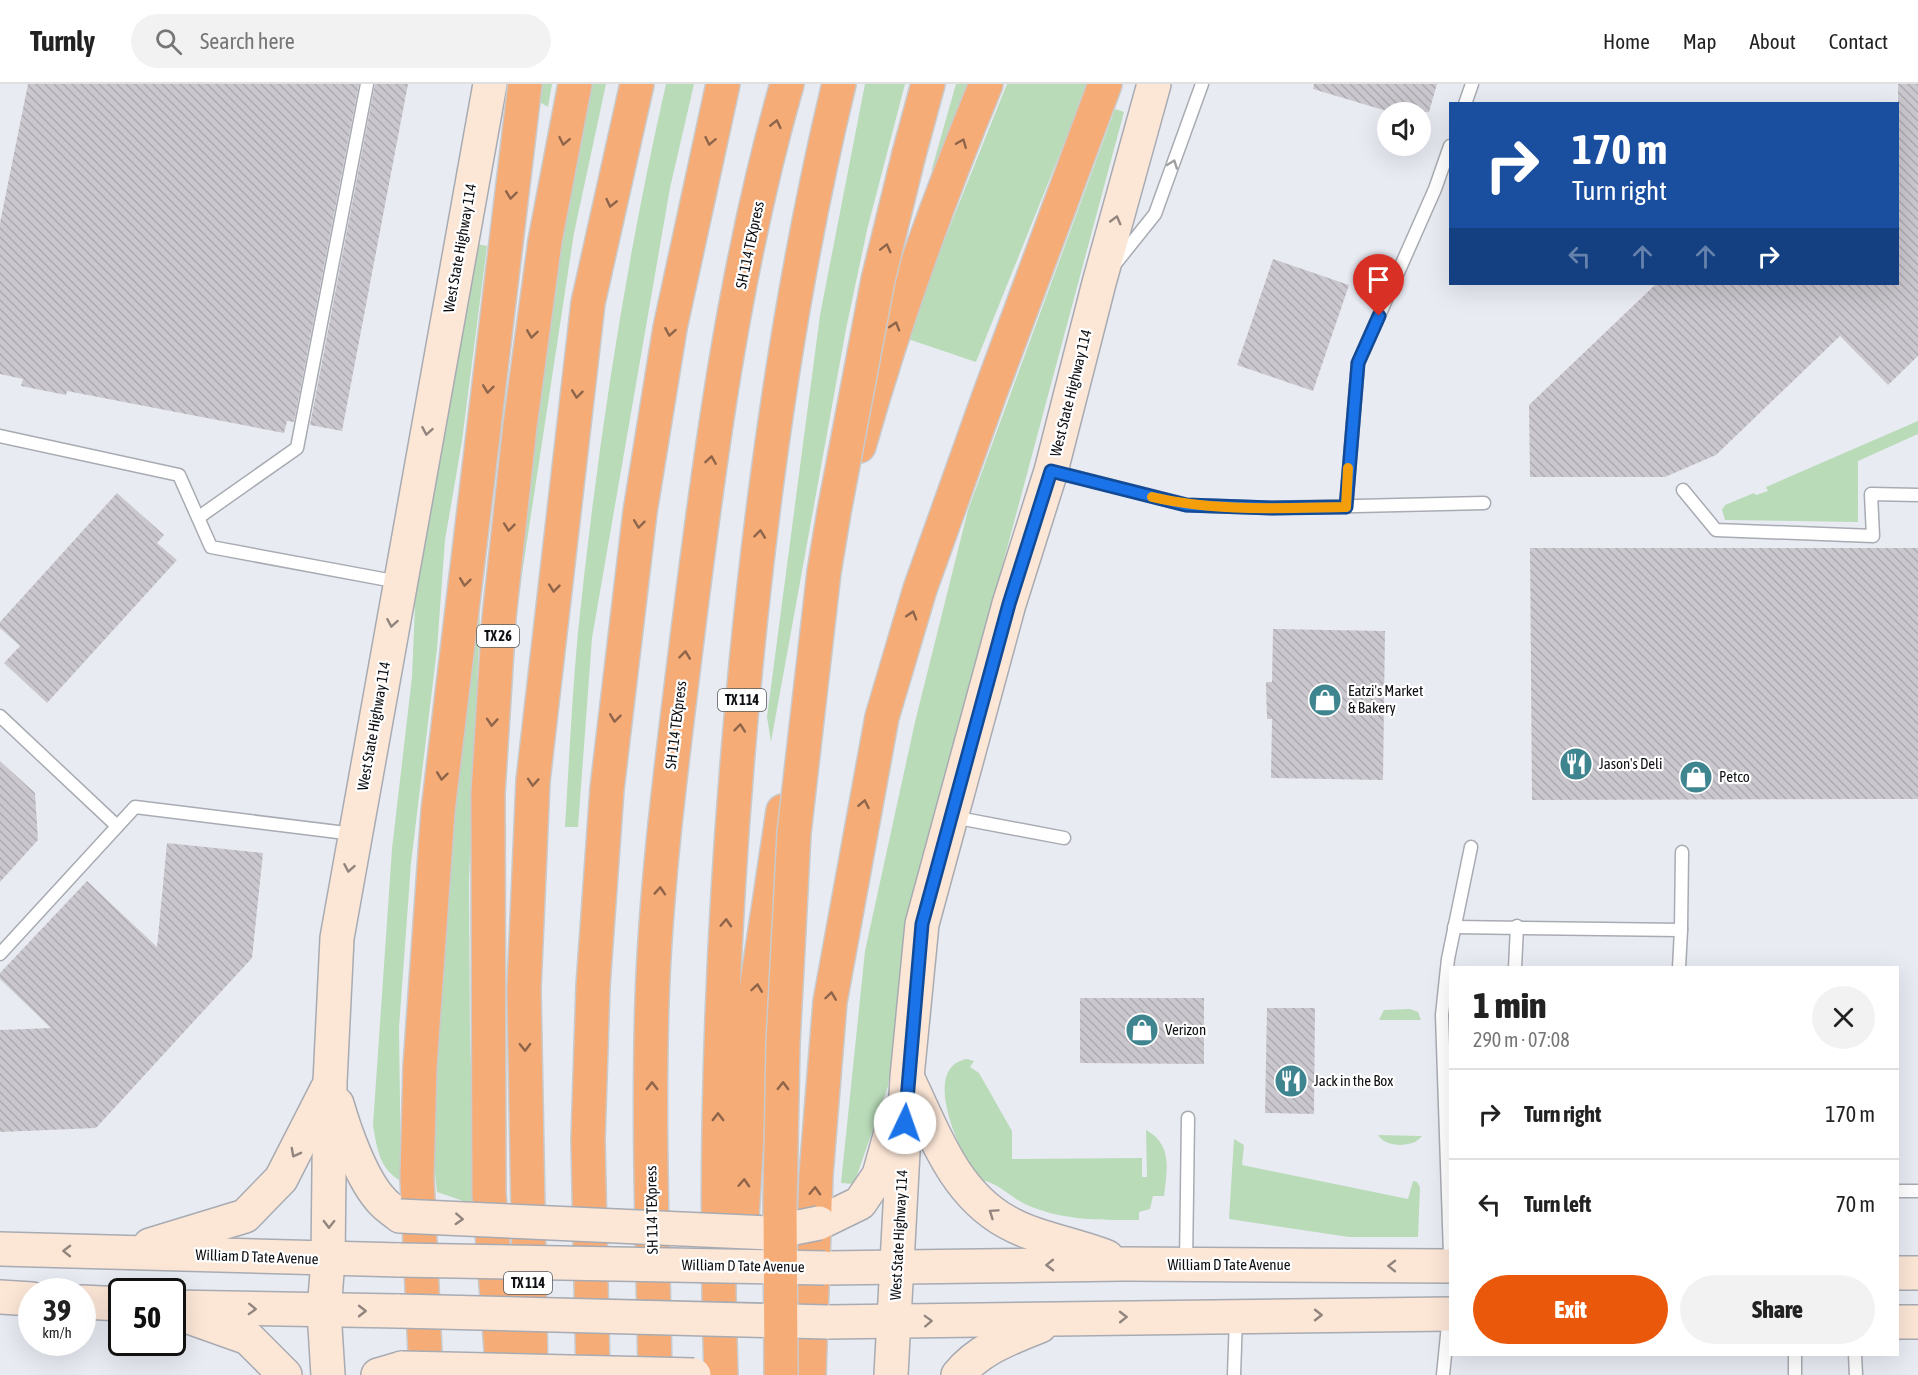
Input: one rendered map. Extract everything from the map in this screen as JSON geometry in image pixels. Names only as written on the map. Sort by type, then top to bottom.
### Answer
[{"type":"highway","points":[[402,1373],[417,1178],[420,1067],[438,811],[525,84]]},
{"type":"highway","name":"TX 26","points":[[503,1375],[489,1194],[489,781],[499,618],[520,426],[545,241],[575,84]]},
{"type":"highway","name":"TX 114","points":[[531,1375],[524,988],[533,781],[588,303],[637,84]]},
{"type":"highway","points":[[593,1375],[588,1140],[592,986],[607,789],[640,512],[666,351],[723,84]]},
{"type":"highway","name":"SH 114 TEXpress","points":[[656,1375],[651,1152],[652,1000],[668,792],[702,518],[728,347],[787,84]]},
{"type":"highway","name":"TX 114","points":[[721,1375],[717,1088],[735,779],[756,560],[783,358],[839,84]]},
{"type":"highway","points":[[781,1375],[780,1203],[783,1043],[794,833],[824,572],[838,490],[878,280],[928,84]]},
{"type":"highway","points":[[719,1323],[742,1219],[755,998],[803,683],[859,445],[903,299],[940,196],[986,84]]},
{"type":"highway","points":[[809,1375],[816,1175],[830,1002],[882,717],[920,589],[1105,84]]},
{"type":"main road","name":"West State Highway 114","points":[[328,1375],[324,1311],[328,1260],[330,1082],[337,938],[490,84]]},
{"type":"main road","name":"West State Highway 114","points":[[891,1375],[907,1077],[922,924],[1009,604],[1051,471],[1099,283],[1154,84]]},
{"type":"main road","points":[[330,1082],[343,1124],[369,1182],[381,1201],[400,1216],[769,1233],[819,1223],[860,1203],[879,1175],[907,1077]]},
{"type":"main road","points":[[907,1077],[956,1176],[979,1203],[1008,1222],[1125,1264]]},
{"type":"main road","points":[[125,1252],[245,1216],[281,1179],[330,1082]]},
{"type":"main road","name":"William D Tate Avenue","points":[[0,1249],[328,1260],[825,1268],[1125,1264],[1449,1266]]},
{"type":"main road","points":[[1899,1273],[1918,1273]]},
{"type":"main road","points":[[0,1297],[18,1298]]},
{"type":"main road","points":[[186,1307],[827,1322],[1449,1314]]},
{"type":"main road","points":[[186,1317],[248,1338],[285,1375]]},
{"type":"main road","points":[[958,1375],[967,1365],[1000,1342],[1059,1318]]},
{"type":"main road","points":[[1899,1322],[1918,1322]]},
{"type":"main road","points":[[402,1373],[694,1375]]},
{"type":"lane","points":[[199,517],[297,448],[367,84]]},
{"type":"lane","points":[[1099,283],[1155,214],[1202,84]]},
{"type":"lane","points":[[1466,102],[1472,84]]},
{"type":"lane","points":[[1346,507],[1358,363],[1435,189],[1449,149]]},
{"type":"lane","points":[[0,436],[179,475],[211,547],[400,582]]},
{"type":"lane","points":[[1051,471],[1186,505],[1272,508],[1484,503]]},
{"type":"lane","points":[[1683,490],[1716,530],[1873,536],[1871,494],[1918,495]]},
{"type":"lane","points":[[0,716],[117,826]]},
{"type":"lane","points":[[0,954],[135,807],[355,834]]},
{"type":"lane","points":[[952,817],[1064,838]]},
{"type":"lane","points":[[1449,1161],[1442,1015],[1454,927],[1471,847]]},
{"type":"lane","points":[[1679,966],[1682,852]]},
{"type":"lane","points":[[1454,927],[1517,926],[1681,930]]},
{"type":"lane","points":[[1515,966],[1517,926]]},
{"type":"lane","points":[[1186,1264],[1188,1118]]},
{"type":"lane","points":[[1899,1191],[1918,1191]]},
{"type":"lane","points":[[1234,1375],[1236,1315]]},
{"type":"lane","points":[[1443,1375],[1449,1323]]},
{"type":"lane","points":[[1795,1356],[1795,1375]]},
{"type":"lane","points":[[1855,1356],[1856,1375]]},
{"type":"green space","points":[[538,84],[552,84],[548,107],[536,100]]},
{"type":"green space","points":[[589,84],[606,84],[574,233],[516,613],[537,383]]},
{"type":"green space","points":[[666,84],[694,84],[670,188],[592,638],[578,827],[565,827],[578,632],[603,426],[625,288]]},
{"type":"green space","points":[[865,84],[905,84],[867,230],[846,329],[771,742],[767,717],[820,315]]},
{"type":"green space","points":[[956,84],[972,84],[953,133],[931,172]]},
{"type":"green space","points":[[1007,84],[1088,84],[976,362],[905,338]]},
{"type":"green space","points":[[1115,109],[1124,112],[935,817],[905,951],[888,1086],[854,1184],[841,1183],[865,951],[915,722],[968,510]]},
{"type":"green space","points":[[477,244],[487,246],[462,441],[445,540],[437,649],[411,863],[399,1028],[401,1181],[388,1170],[380,1157],[373,1125],[392,849],[412,677],[417,558]]},
{"type":"green space","points":[[1918,421],[1918,434],[1858,461],[1858,522],[1725,520],[1722,510],[1725,505],[1754,493],[1756,495],[1768,491],[1766,487]]},
{"type":"green space","points":[[480,615],[469,881],[470,1039],[476,1200],[466,1202],[437,1192],[433,1153],[447,875],[474,640]]},
{"type":"green space","points":[[1410,1009],[1418,1012],[1421,1020],[1379,1020],[1384,1010]]},
{"type":"green space","points":[[967,1059],[974,1061],[970,1067],[979,1073],[1012,1131],[1012,1159],[1142,1158],[1142,1177],[1147,1177],[1146,1130],[1161,1143],[1164,1151],[1167,1168],[1164,1196],[1153,1196],[1150,1209],[1139,1212],[1139,1220],[1067,1217],[1025,1204],[999,1187],[981,1180],[955,1135],[948,1115],[945,1096],[946,1078],[953,1066]]},
{"type":"green space","points":[[1378,1135],[1422,1136],[1413,1143],[1400,1145],[1387,1142]]},
{"type":"green space","points":[[1234,1139],[1244,1145],[1242,1165],[1408,1199],[1413,1181],[1417,1182],[1420,1187],[1418,1237],[1349,1237],[1229,1219]]},
{"type":"building","points":[[28,84],[359,84],[294,422],[287,421],[284,433],[67,391],[66,395],[21,386],[23,379],[0,374],[0,223]]},
{"type":"building","points":[[375,84],[408,84],[342,431],[310,425]]},
{"type":"building","points":[[1314,84],[1437,84],[1431,105],[1431,102],[1377,102],[1377,108],[1313,89]]},
{"type":"building","points":[[1898,84],[1918,84],[1918,356],[1888,385],[1840,336],[1716,455],[1665,477],[1530,477],[1529,405],[1655,285],[1899,285]]},
{"type":"building","points":[[1273,259],[1349,285],[1313,391],[1237,365]]},
{"type":"building","points":[[117,493],[164,535],[157,543],[177,560],[47,703],[4,663],[20,646],[0,628],[0,622]]},
{"type":"building","points":[[1530,548],[1918,548],[1918,799],[1532,800]]},
{"type":"building","name":"Eatzi's Market & Bakery","points":[[1273,629],[1385,631],[1383,780],[1271,778],[1272,719],[1267,719],[1266,682],[1272,682]]},
{"type":"building","points":[[0,761],[35,793],[38,840],[0,882]]},
{"type":"building","points":[[167,843],[263,853],[252,958],[96,1128],[0,1132],[0,1030],[51,1028],[0,979],[0,973],[87,881],[157,947]]},
{"type":"building","name":"Verizon","points":[[1080,998],[1204,998],[1204,1064],[1080,1063]]},
{"type":"building","points":[[1267,1008],[1315,1008],[1314,1114],[1265,1113]]},
{"type":"slow traffic","points":[[1152,497],[1186,505],[1272,508],[1346,507],[1348,468]]},
{"type":"place","name":"Eatzi's Market & Bakery","points":[[1325,700]]},
{"type":"place","name":"Jason's Deli","points":[[1576,764]]},
{"type":"place","name":"Petco","points":[[1696,777]]},
{"type":"place","name":"Verizon","points":[[1142,1030]]},
{"type":"place","name":"Jack in the Box","points":[[1291,1081]]},
{"type":"route","points":[[905,1123],[907,1077],[922,924],[1009,604],[1051,471],[1186,505],[1272,508],[1346,507],[1358,363],[1379,316]]}]
